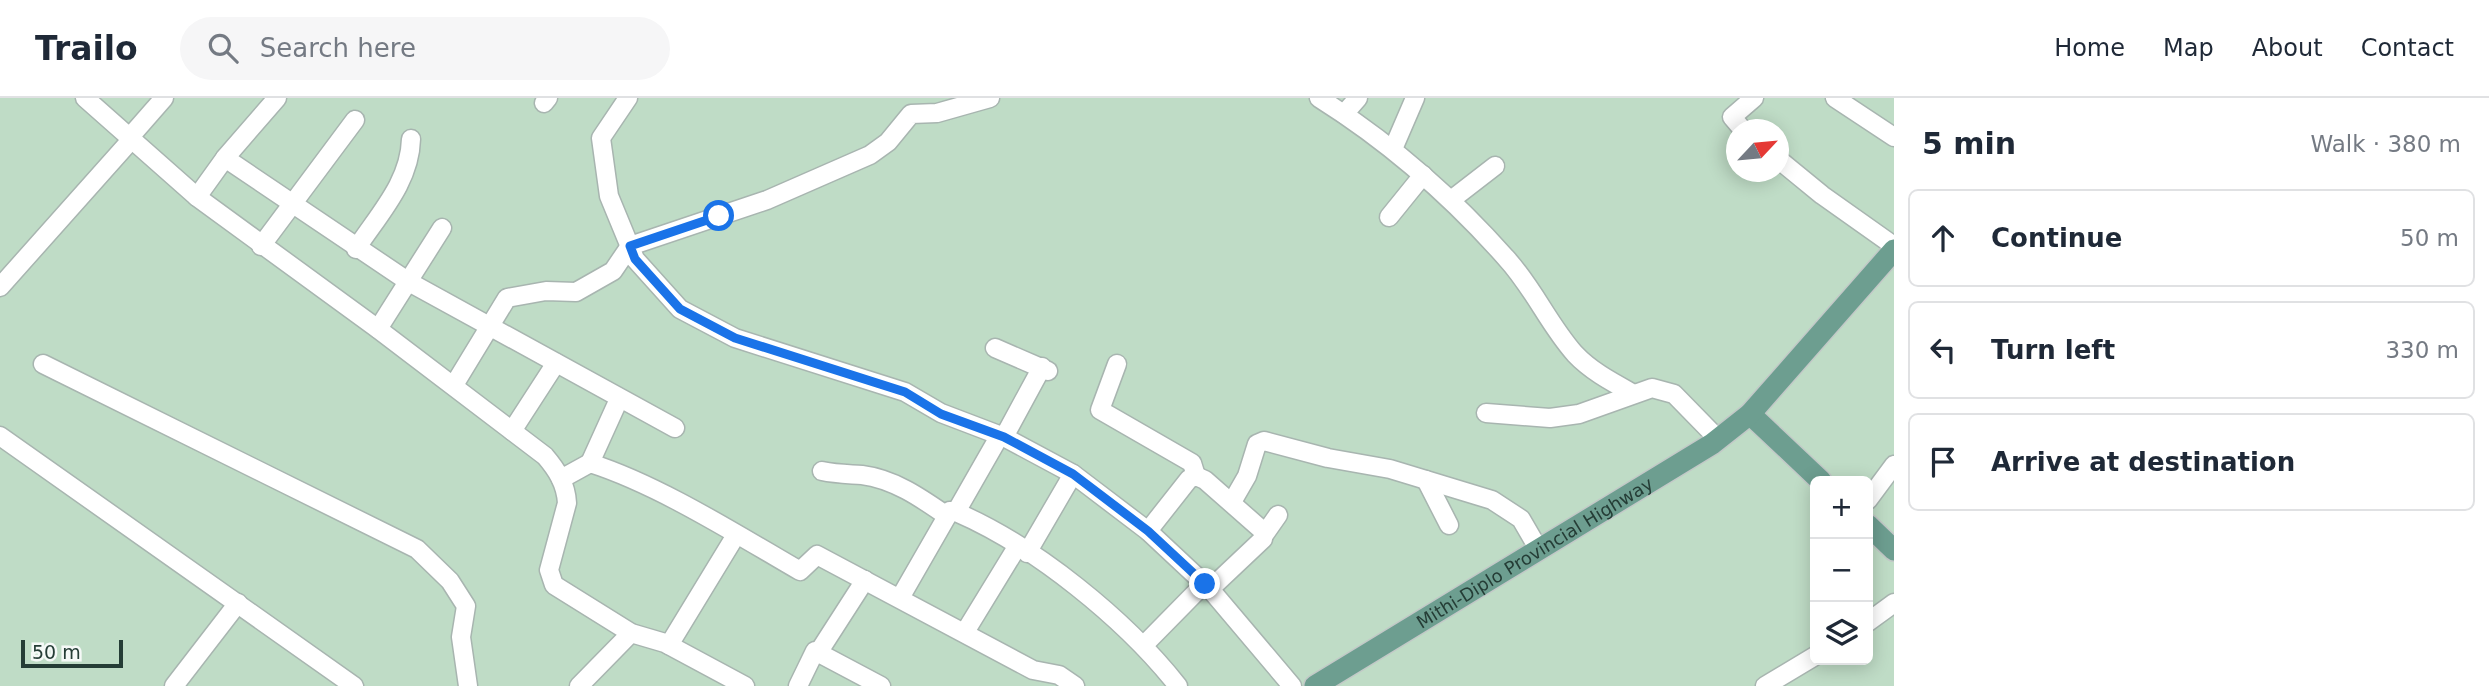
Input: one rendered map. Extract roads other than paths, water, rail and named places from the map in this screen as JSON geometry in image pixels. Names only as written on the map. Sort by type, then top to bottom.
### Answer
[{"type":"main road","name":"Mithi-Diplo Provincial Highway","points":[[1315,686],[1718,439],[1750,414],[1894,248]]},
{"type":"main road","points":[[1750,414],[1816,476]]},
{"type":"main road","points":[[1873,530],[1894,550]]},
{"type":"street","points":[[85,98],[197,197],[454,385],[545,456],[561,480],[567,503],[549,577],[555,585],[631,633],[669,645],[745,686]]},
{"type":"street","points":[[0,287],[164,98]]},
{"type":"street","points":[[197,197],[225,158],[277,98]]},
{"type":"street","points":[[628,98],[601,138],[609,197],[635,259],[680,309],[735,338],[905,392],[941,414],[1002,436],[1073,474],[1148,531],[1207,586],[1292,686]]},
{"type":"street","points":[[454,385],[507,298],[546,291],[576,292],[613,271],[630,246],[767,200],[870,155],[888,142],[911,114],[937,113],[990,98]]},
{"type":"street","points":[[1319,98],[1393,149],[1451,200],[1509,261],[1575,354],[1596,373],[1632,393]]},
{"type":"street","points":[[1344,114],[1358,98]]},
{"type":"street","points":[[1393,149],[1415,98]]},
{"type":"street","points":[[1734,119],[1732,117],[1754,98]]},
{"type":"street","points":[[1835,98],[1894,137]]},
{"type":"street","points":[[261,246],[355,120]]},
{"type":"street","points":[[356,249],[404,177],[410,158],[411,139]]},
{"type":"street","points":[[225,158],[356,249],[409,282],[675,428]]},
{"type":"street","points":[[1451,200],[1495,166]]},
{"type":"street","points":[[1789,167],[1894,248]]},
{"type":"street","points":[[1390,217],[1423,176]]},
{"type":"street","points":[[378,329],[442,228]]},
{"type":"street","points":[[900,598],[1045,369],[995,348]]},
{"type":"street","points":[[512,431],[556,363]]},
{"type":"street","points":[[43,364],[417,549],[450,581],[466,606],[461,637],[468,686]]},
{"type":"street","points":[[1117,364],[1100,410],[1192,463],[1196,476]]},
{"type":"street","points":[[1486,412],[1550,418],[1605,406],[1632,393],[1652,388],[1674,394],[1718,439]]},
{"type":"street","points":[[561,480],[590,463],[619,399]]},
{"type":"street","points":[[0,436],[354,686]]},
{"type":"street","points":[[1232,502],[1247,476],[1260,441],[1426,480],[1492,500],[1521,519],[1539,550]]},
{"type":"street","points":[[590,463],[609,469],[800,571],[817,555],[1033,670],[1059,675],[1075,686]]},
{"type":"street","points":[[1873,493],[1894,465]]},
{"type":"street","points":[[822,471],[862,475],[890,482],[1022,550],[1092,598],[1144,645],[1178,686]]},
{"type":"street","points":[[965,632],[1073,474]]},
{"type":"street","points":[[1148,531],[1189,479],[1196,476],[1232,502],[1264,535]]},
{"type":"street","points":[[1426,480],[1449,525]]},
{"type":"street","points":[[1144,645],[1264,535],[1278,515]]},
{"type":"street","points":[[669,645],[736,535]]},
{"type":"street","points":[[818,653],[865,580]]},
{"type":"street","points":[[174,686],[238,603]]},
{"type":"street","points":[[1873,618],[1894,603]]},
{"type":"street","points":[[579,686],[631,633]]},
{"type":"street","points":[[798,686],[815,651],[881,686]]},
{"type":"street","points":[[1766,686],[1810,659]]}]
